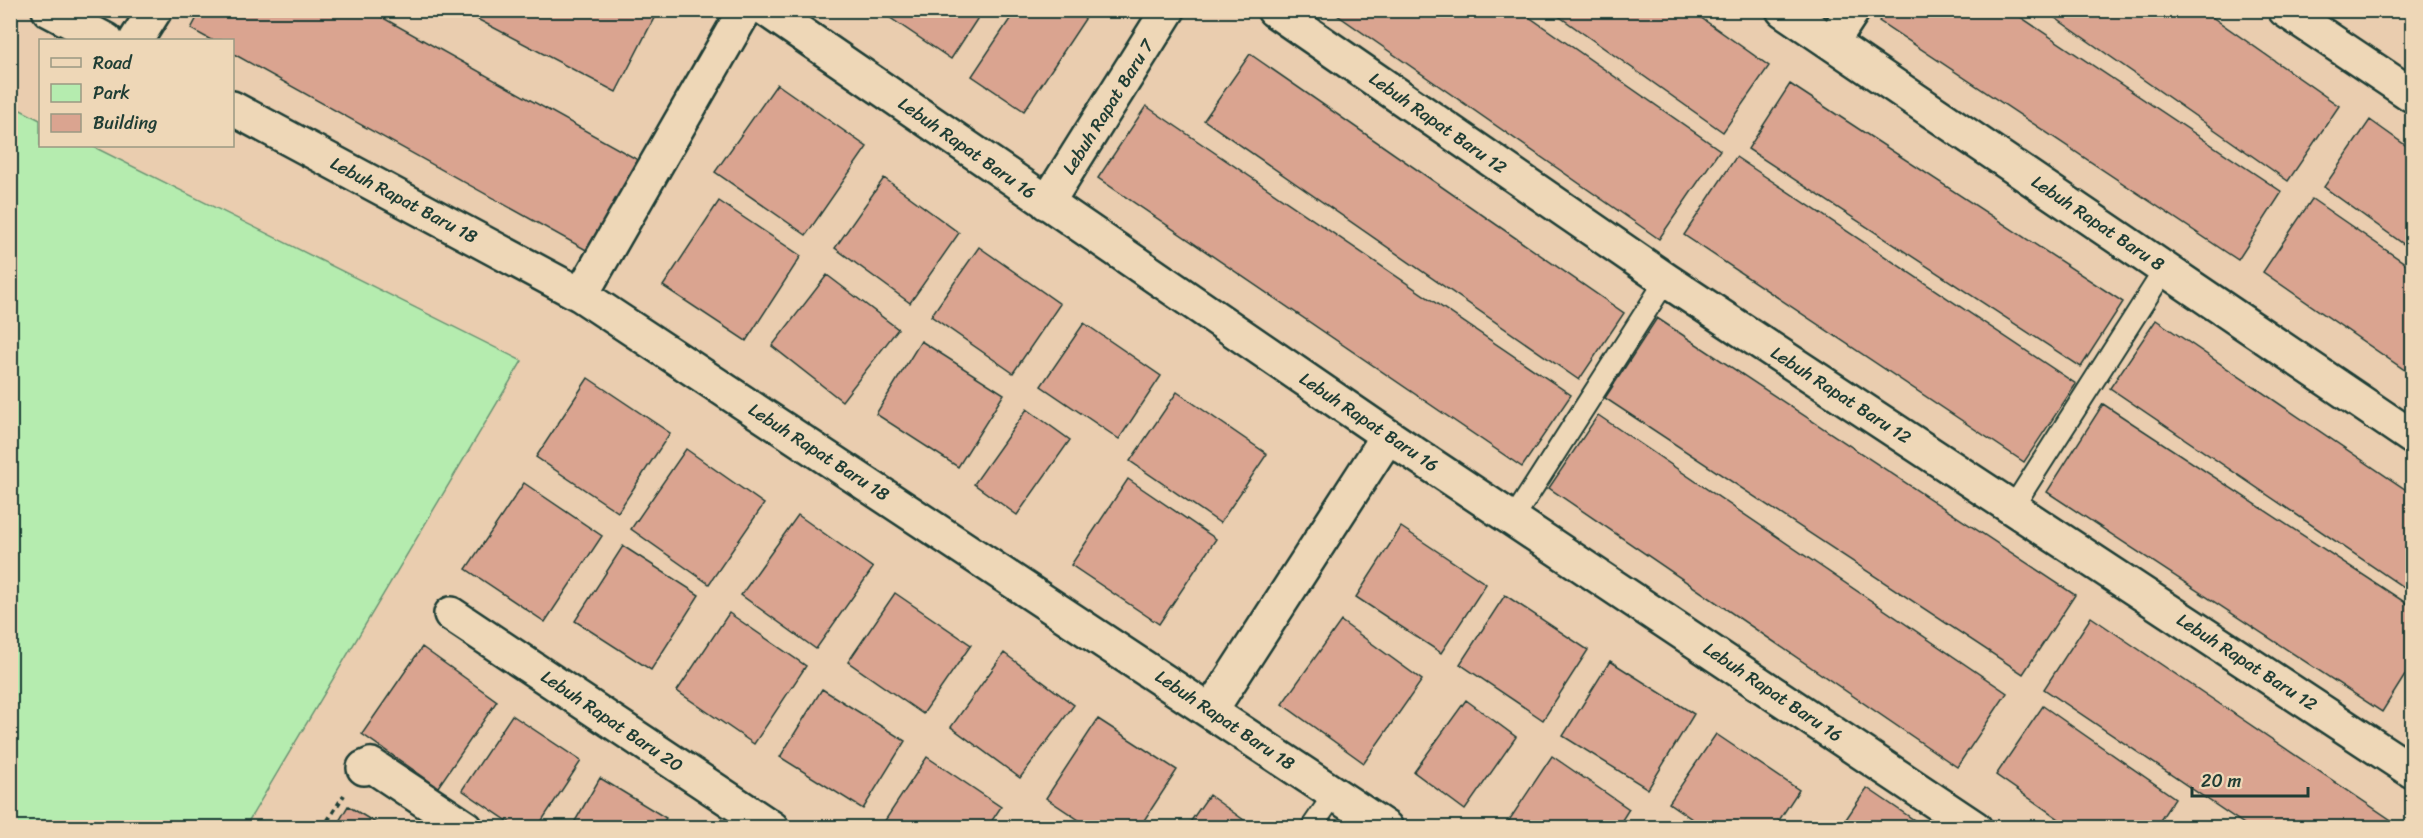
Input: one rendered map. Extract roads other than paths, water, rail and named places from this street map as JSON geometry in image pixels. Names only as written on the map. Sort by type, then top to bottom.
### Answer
[{"type":"street","points":[[49,10],[104,39]]},
{"type":"street","points":[[137,39],[155,10]]},
{"type":"street","points":[[581,295],[745,10]]},
{"type":"street","name":"Lebuh Rapat Baru 16","points":[[767,10],[808,22],[1047,203],[1388,436],[1975,828]]},
{"type":"street","name":"Lebuh Rapat Baru 7","points":[[1047,203],[1168,10]]},
{"type":"street","name":"Lebuh Rapat Baru 12","points":[[1274,10],[1666,280],[2412,771]]},
{"type":"street","name":"Lebuh Rapat Baru 8","points":[[1783,10],[2412,437]]},
{"type":"street","points":[[1832,42],[1853,10]]},
{"type":"street","points":[[2285,10],[2412,95]]},
{"type":"street","name":"Lebuh Rapat Baru 18","points":[[234,109],[581,295],[1386,828]]},
{"type":"street","points":[[1211,710],[1388,436]]},
{"type":"street","name":"Lebuh Rapat Baru 20","points":[[451,614],[772,828]]},
{"type":"street","points":[[364,768],[371,765],[466,828]]},
{"type":"lane","points":[[2013,507],[2165,269]]},
{"type":"lane","points":[[1513,519],[1666,280]]},
{"type":"lane","points":[[1311,828],[1335,793]]}]
